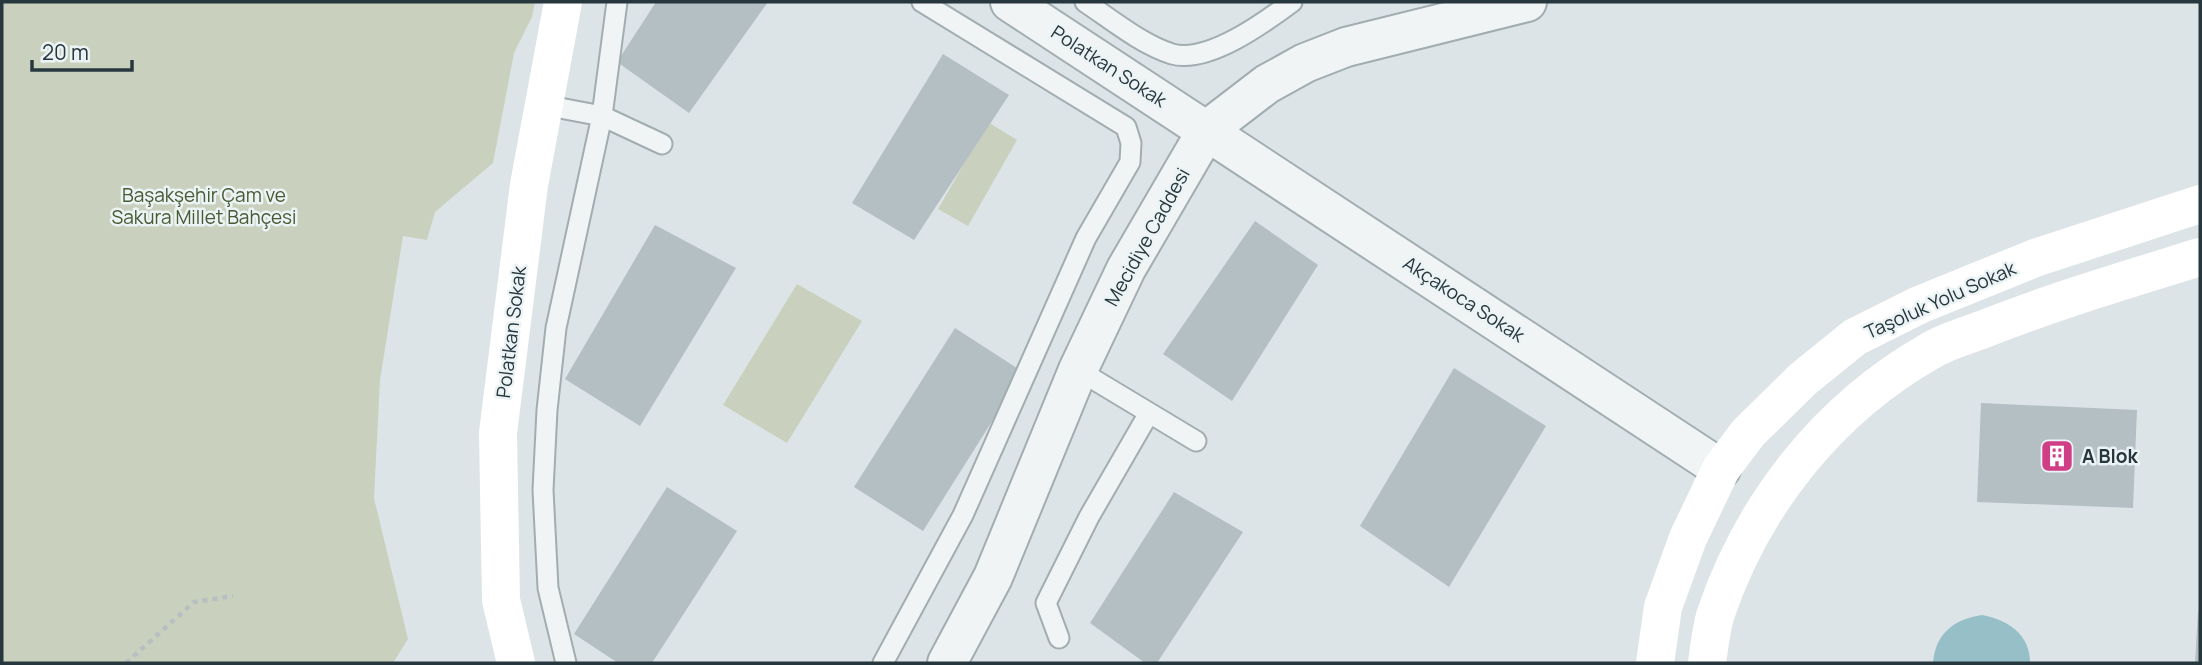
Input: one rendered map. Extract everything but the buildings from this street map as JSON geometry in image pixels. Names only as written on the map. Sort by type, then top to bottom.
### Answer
[{"type":"main road","name":"Polatkan Sokak","points":[[516,663],[501,600],[498,433],[528,186],[563,2]]},
{"type":"main road","name":"Taşoluk Yolu Sokak","points":[[1655,663],[1663,607],[1688,538],[1721,469],[1748,433],[1794,388],[1855,337],[1919,305],[2035,258],[2200,204]]},
{"type":"main road","points":[[1707,663],[1715,618],[1741,554],[1773,498],[1809,448],[1860,398],[1931,350],[2039,307],[2200,257]]},
{"type":"street","name":"Polatkan Sokak","points":[[1010,2],[1207,130]]},
{"type":"street","name":"Mecidiye Caddesi","points":[[947,663],[993,577],[1078,370],[1126,269],[1207,130],[1267,84],[1305,63],[1346,47],[1527,2]]},
{"type":"street","name":"Akçakoca Sokak","points":[[1207,130],[1721,469]]},
{"type":"lane","points":[[566,663],[548,588],[542,490],[547,410],[556,328],[601,116],[617,2]]},
{"type":"lane","points":[[883,663],[963,515],[1086,238],[1130,162],[1131,143],[1126,127],[922,2]]},
{"type":"lane","points":[[1085,2],[1149,44],[1175,55],[1203,54],[1262,25],[1292,2]]},
{"type":"lane","points":[[544,105],[601,116],[662,144]]},
{"type":"lane","points":[[1078,370],[1196,441]]},
{"type":"lane","points":[[1059,638],[1045,603],[1088,517],[1149,413]]},
{"type":"path","points":[[126,663],[194,602],[233,596]]},
{"type":"green space","name":"Başakşehir Çam ve Sakura Millet Bahçesi","points":[[2,2],[535,2],[532,17],[514,53],[493,163],[435,212],[427,240],[403,236],[380,380],[374,498],[408,639],[393,663],[2,663]]},
{"type":"green space","points":[[988,122],[1017,140],[968,226],[938,209]]},
{"type":"green space","points":[[797,284],[862,321],[787,443],[723,405]]},
{"type":"water","points":[[1982,615],[2009,625],[2022,636],[2030,663],[1933,663],[1938,644],[1948,630],[1963,620]]},
{"type":"place","name":"A Blok","points":[[2057,456]]}]
